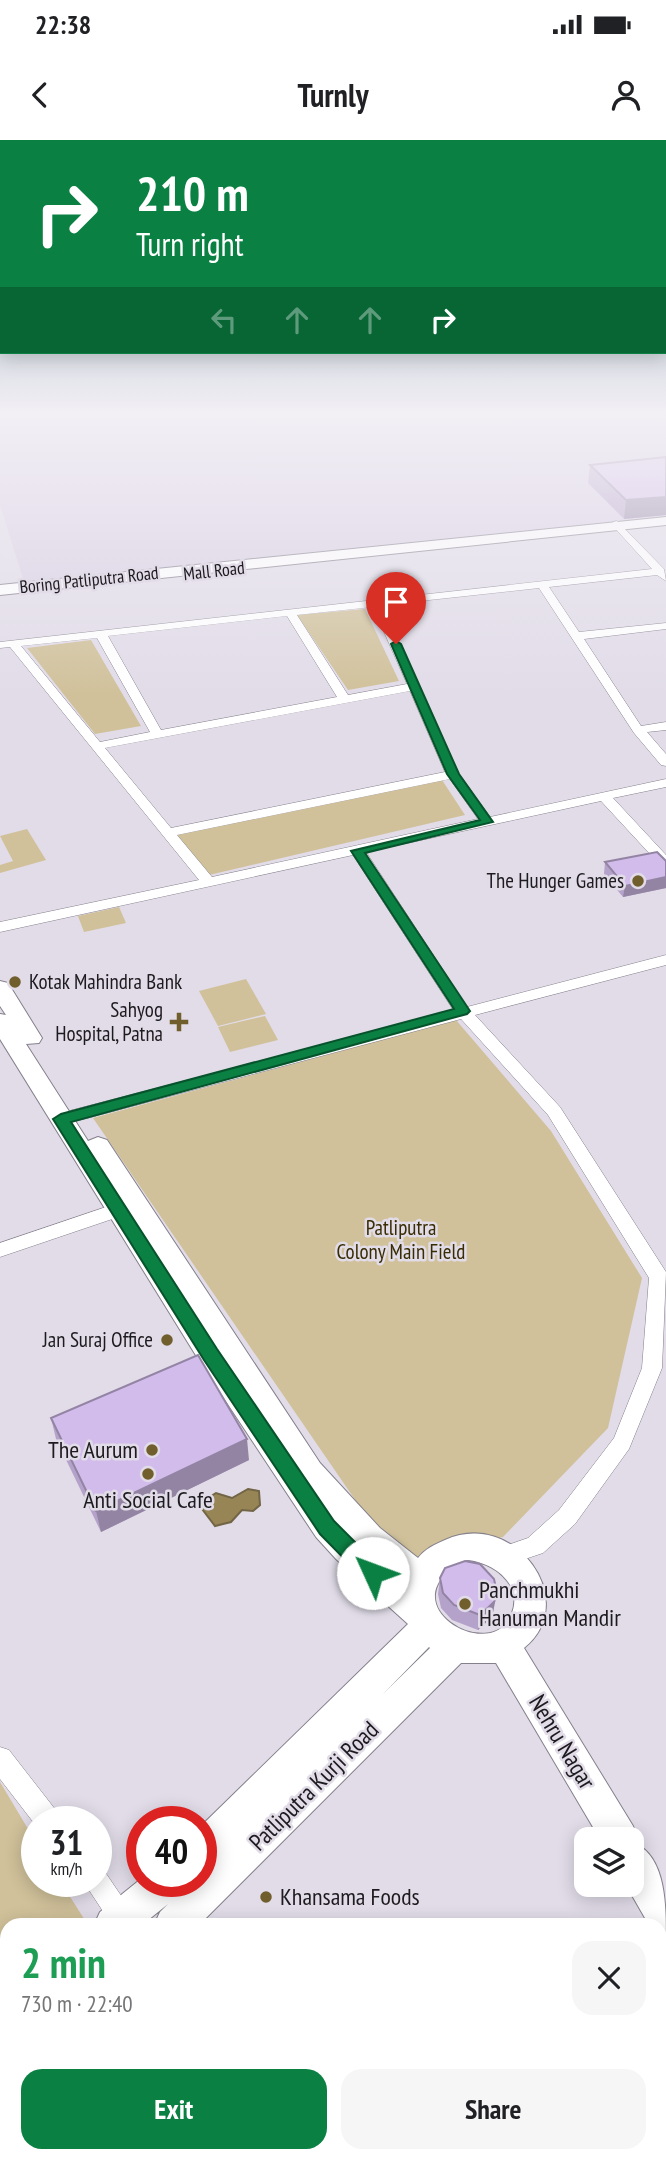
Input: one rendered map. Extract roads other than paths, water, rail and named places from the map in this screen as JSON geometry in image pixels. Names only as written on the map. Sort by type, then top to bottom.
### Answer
[{"type":"street","name":"Mall Road","points":[[0,596],[66,585],[666,521]]},
{"type":"street","points":[[619,526],[663,575]]},
{"type":"street","points":[[6,644],[376,601],[663,575]]},
{"type":"street","points":[[542,584],[638,730],[666,762]]},
{"type":"street","name":"Boring Patliputra Road","points":[[0,590],[66,585]]},
{"type":"street","points":[[376,601],[453,774],[487,822]]},
{"type":"street","points":[[289,611],[345,700]]},
{"type":"street","points":[[576,636],[666,626]]},
{"type":"street","points":[[100,633],[157,734]]},
{"type":"street","points":[[6,644],[97,746],[209,883]]},
{"type":"street","points":[[97,746],[415,686]]},
{"type":"street","points":[[638,730],[666,726]]},
{"type":"street","points":[[168,833],[453,774]]},
{"type":"street","points":[[0,927],[666,783]]},
{"type":"street","points":[[604,797],[666,863]]},
{"type":"street","points":[[358,851],[462,1011],[554,1111],[663,1277],[652,1368],[622,1443],[567,1517],[535,1546],[504,1556]]},
{"type":"street","points":[[69,1117],[462,1011],[666,960]]},
{"type":"street","points":[[0,988],[118,1210],[309,1472],[369,1538],[421,1579]]},
{"type":"street","points":[[1,1024],[69,1117],[219,1350],[327,1527],[347,1549],[435,1629],[480,1651],[504,1645],[518,1634],[527,1619],[530,1601],[527,1584],[518,1569],[504,1556],[485,1548],[465,1546],[446,1551],[430,1563],[421,1579],[418,1598],[435,1629]]},
{"type":"street","points":[[0,1250],[118,1210]]},
{"type":"street","name":"Patliputra Kurji Road","points":[[217,1837],[435,1629]]},
{"type":"street","name":"Patliputra Kurji Road","points":[[179,1918],[435,1629]]},
{"type":"street","name":"Nehru Nagar","points":[[504,1645],[613,1827]]},
{"type":"street","points":[[0,1759],[37,1806]]},
{"type":"street","points":[[644,1880],[666,1917]]},
{"type":"street","points":[[106,1897],[119,1918]]},
{"type":"street","points":[[127,1918],[150,1897]]},
{"type":"place","name":"The Hunger Games","points":[[638,881]]},
{"type":"place","name":"Kotak Mahindra Bank","points":[[15,982]]},
{"type":"place","name":"Sahyog Hospital, Patna","points":[[179,1022]]},
{"type":"place","name":"Jan Suraj Office","points":[[167,1340]]},
{"type":"place","name":"The Aurum","points":[[152,1450]]},
{"type":"place","name":"Anti Social Cafe","points":[[148,1474]]},
{"type":"place","name":"Panchmukhi Hanuman Mandir","points":[[465,1604]]},
{"type":"place","name":"Khansama Foods","points":[[266,1897]]},
{"type":"park label","name":"Patliputra Colony Main Field","points":[[401,1240]]}]
